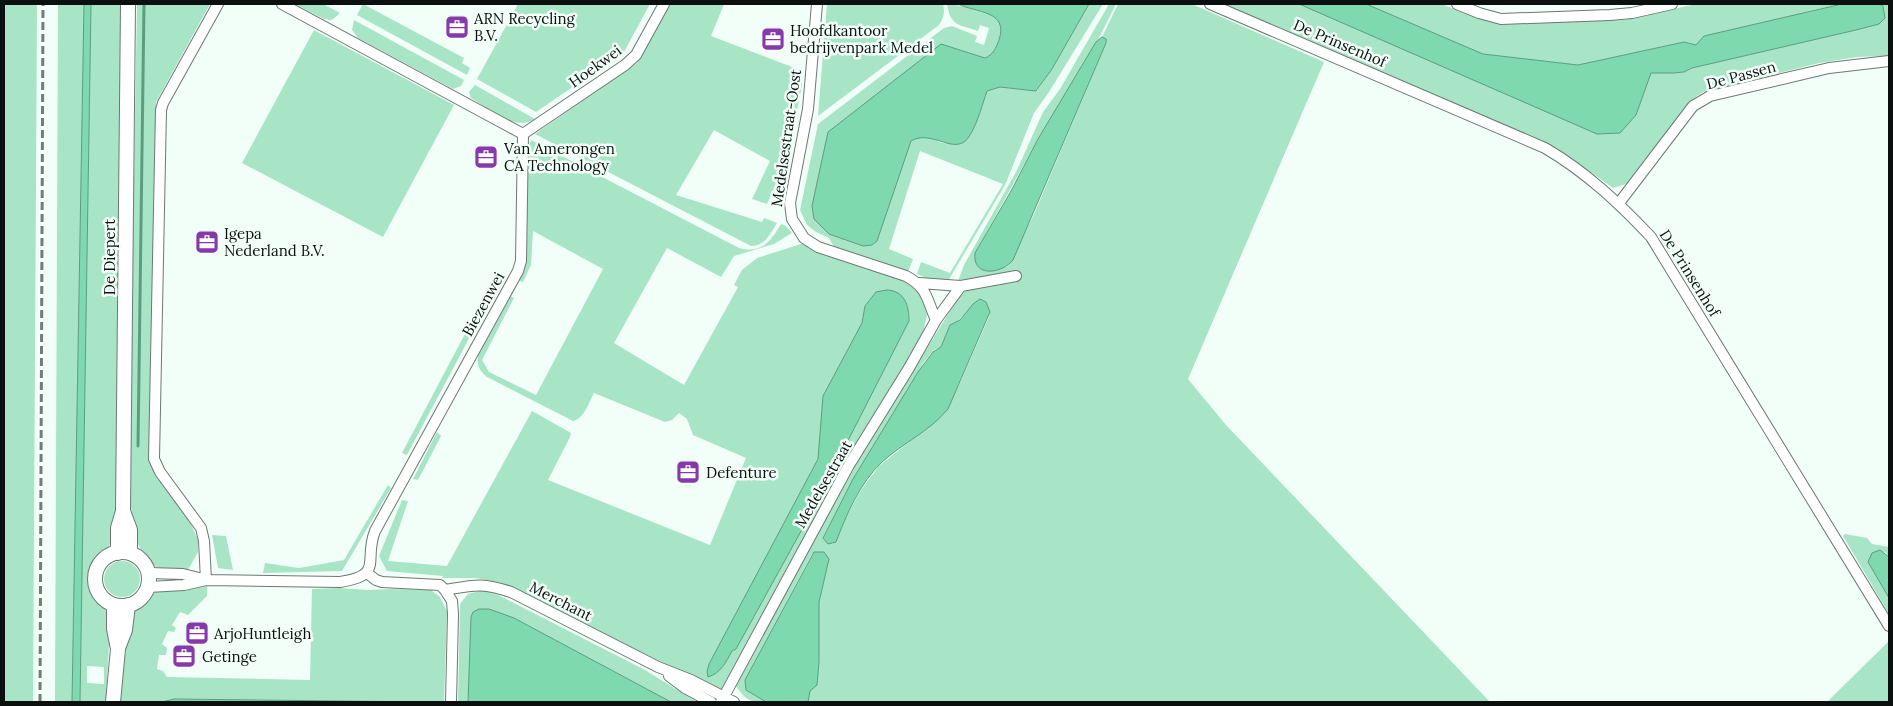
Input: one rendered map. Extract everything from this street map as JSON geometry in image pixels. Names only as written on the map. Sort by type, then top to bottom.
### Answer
[{"type":"main road","name":"De Diepert","points":[[124,553],[118,528],[123,510],[128,4]]},
{"type":"main road","points":[[124,553],[142,561],[148,580],[140,599],[121,605],[106,600],[96,586],[96,577],[102,561],[109,556],[124,553]]},
{"type":"main road","points":[[113,702],[118,649],[125,630],[121,605]]},
{"type":"street","points":[[206,580],[204,541],[201,528],[160,472],[154,459],[161,110],[163,103],[218,4]]},
{"type":"street","points":[[282,4],[523,134]]},
{"type":"street","name":"Hoekwei","points":[[523,134],[626,65],[636,55],[664,4]]},
{"type":"street","name":"Medelsestraat-Oost","points":[[817,4],[808,110],[790,203],[792,219],[799,232],[811,244],[906,276],[919,283],[961,286],[1016,276]]},
{"type":"street","name":"De Prinsenhof","points":[[1210,4],[1545,148],[1594,181],[1651,237],[1889,626]]},
{"type":"street","points":[[1457,4],[1501,19],[1610,15],[1632,13],[1672,4]]},
{"type":"street","name":"De Passen","points":[[1618,203],[1693,106],[1710,96],[1829,68],[1889,61]]},
{"type":"street","name":"Biezenwei","points":[[367,573],[371,563],[371,544],[375,531],[518,271],[521,261],[523,134]]},
{"type":"street","points":[[919,283],[923,288],[936,320]]},
{"type":"street","name":"Medelsestraat","points":[[722,700],[832,496],[936,320],[961,286]]},
{"type":"street","points":[[148,580],[184,585],[206,580],[340,582],[359,579],[367,573]]},
{"type":"street","name":"Merchant","points":[[367,573],[382,582],[440,585],[444,590],[474,585],[491,585],[511,592],[658,667]]},
{"type":"street","points":[[444,590],[452,601],[453,614],[451,702]]},
{"type":"street","points":[[658,667],[691,680],[722,700],[734,702]]},
{"type":"street","points":[[658,667],[685,688],[712,702]]},
{"type":"shaded area","points":[[4,4],[37,4],[33,702],[4,702]]},
{"type":"shaded area","points":[[58,4],[84,4],[72,702],[55,702]]},
{"type":"shaded area","points":[[84,4],[91,4],[80,702],[72,702]]},
{"type":"shaded area","points":[[91,4],[123,4],[116,505],[114,533],[109,546],[91,565],[87,578],[95,600],[105,608],[110,624],[106,702],[80,702]],"holes":[[[87,666],[104,667],[104,684],[87,683]]]},
{"type":"shaded area","points":[[137,4],[210,4],[156,102],[150,464],[191,524],[198,540],[198,552],[188,570],[172,570],[157,567],[148,560],[141,550],[136,537],[131,507],[129,467]]},
{"type":"shaded area","points":[[295,4],[323,4],[340,13],[332,20],[324,19]]},
{"type":"shaded area","points":[[363,4],[464,58],[462,63],[470,68],[467,75],[357,15]]},
{"type":"shaded area","points":[[518,4],[650,4],[624,52],[536,112],[477,79]]},
{"type":"shaded area","points":[[669,4],[724,4],[711,36],[800,70],[802,85],[788,156],[767,204],[752,199],[770,161],[714,130],[676,195],[762,222],[764,218],[777,223],[767,239],[760,244],[751,246],[535,134],[637,63]]},
{"type":"shaded area","points":[[827,4],[943,4],[944,12],[939,25],[818,116]]},
{"type":"shaded area","points":[[947,4],[980,11],[996,18],[1001,25],[997,46],[985,58],[941,44],[863,246],[872,245],[877,241],[911,141],[928,137],[940,142],[950,143],[970,136],[987,91],[1000,87],[1037,91],[1052,69],[1089,4],[1103,4],[1034,113],[1005,185],[948,281],[928,279],[917,274],[921,262],[950,273],[1003,184],[920,151],[889,249],[913,259],[908,272],[834,247],[829,238],[807,225],[800,210],[818,124],[944,28],[952,26],[977,36],[975,42],[984,45],[989,28],[980,25],[978,31],[956,23],[951,17]]},
{"type":"shaded area","points":[[958,4],[1089,4],[1052,69],[1036,91],[1000,87],[987,91],[978,119],[965,142],[951,144],[927,138],[911,141],[877,241],[872,245],[863,246],[829,234],[814,219],[812,206],[828,132],[941,44],[985,58],[995,48],[1001,30],[995,18],[982,11]]},
{"type":"shaded area","points":[[1109,4],[1116,4],[1099,38],[1038,139],[975,253],[1006,267],[1009,265],[1035,212],[1106,43],[1102,37],[1118,4],[1192,4],[1324,62],[1188,379],[1226,425],[1490,702],[808,702],[810,691],[817,685],[819,602],[829,559],[824,552],[812,554],[745,680],[746,690],[765,702],[747,699],[735,685],[850,473],[958,298],[967,289],[996,276],[958,281],[964,265],[1017,170],[1043,112],[1060,89]],"holes":[[[978,300],[990,312],[960,383],[943,415],[879,466],[861,490],[834,543],[828,544],[823,537],[853,479],[924,362],[934,350],[941,347],[947,332]]]},
{"type":"shaded area","points":[[1223,4],[1299,4],[1329,16],[1636,115],[1650,73],[1684,72],[1692,68],[1879,24],[1883,6],[1879,4],[1889,4],[1889,56],[1857,57],[1819,63],[1703,92],[1690,101],[1626,184],[1613,188],[1574,160],[1533,137]]},
{"type":"shaded area","points":[[1299,4],[1366,4],[1483,54],[1578,65],[1684,42],[1696,45],[1704,36],[1842,4],[1879,4],[1883,6],[1885,18],[1879,24],[1692,68],[1684,72],[1651,73],[1636,115],[1620,133],[1597,134]]},
{"type":"shaded area","points":[[1366,4],[1441,4],[1491,22],[1502,24],[1625,20],[1696,4],[1842,4],[1809,11],[1696,45],[1684,42],[1578,65],[1483,54]]},
{"type":"shaded area","points":[[354,20],[464,80],[461,86],[453,89],[358,38],[352,30]]},
{"type":"shaded area","points":[[314,30],[454,105],[383,237],[242,163]]},
{"type":"shaded area","points":[[1102,37],[1106,39],[1106,43],[1013,260],[1008,265],[995,271],[983,270],[978,267],[975,261],[975,253],[1011,191],[1038,139],[1096,42]]},
{"type":"shaded area","points":[[475,85],[535,119],[519,123],[494,113],[471,98],[469,92]]},
{"type":"shaded area","points":[[531,140],[739,248],[759,248],[769,241],[781,224],[786,226],[792,233],[774,244],[734,256],[721,277],[667,248],[614,343],[684,385],[738,287],[734,285],[742,270],[757,258],[804,243],[902,279],[918,288],[924,300],[927,315],[923,333],[723,691],[501,583],[476,578],[442,578],[443,576],[387,571],[379,556],[402,500],[408,501],[388,561],[447,566],[532,411],[571,433],[548,480],[710,545],[746,458],[693,435],[687,419],[679,413],[672,420],[665,422],[594,393],[583,414],[573,421],[487,377],[480,370],[478,355],[510,296],[514,298],[482,360],[489,372],[536,395],[603,269],[533,231],[531,265],[523,282],[518,280],[525,268],[529,146]],"holes":[[[887,290],[909,311],[909,321],[810,515],[736,649],[709,664],[818,459],[823,396],[862,323],[865,306],[876,292]]]},
{"type":"shaded area","points":[[887,290],[898,293],[905,300],[909,321],[810,515],[736,649],[732,651],[720,670],[708,677],[709,664],[818,459],[823,396],[862,323],[865,306],[876,292]]},
{"type":"shaded area","points":[[484,298],[489,301],[407,455],[402,453]]},
{"type":"shaded area","points":[[980,299],[986,302],[990,312],[948,409],[933,424],[890,455],[874,470],[854,500],[836,542],[828,544],[823,538],[853,479],[918,372],[933,352],[941,347],[950,325],[960,320],[973,304]]},
{"type":"shaded area","points":[[437,432],[441,436],[418,480],[413,479]]},
{"type":"shaded area","points":[[388,485],[391,488],[342,571],[263,573],[265,563],[299,568],[344,560]]},
{"type":"shaded area","points":[[1845,534],[1867,538],[1872,544],[1889,547],[1889,557],[1885,552],[1868,562],[1889,598],[1889,614],[1843,536]]},
{"type":"shaded area","points":[[212,535],[226,536],[233,570],[218,568]]},
{"type":"shaded area","points":[[1880,550],[1889,557],[1889,598],[1868,562],[1872,553]]},
{"type":"shaded area","points":[[814,552],[824,552],[829,559],[819,602],[817,685],[810,691],[808,702],[766,702],[746,690],[745,680]]},
{"type":"shaded area","points":[[122,561],[129,562],[135,566],[139,572],[139,586],[135,592],[129,596],[122,597],[115,596],[109,592],[105,586],[104,579],[105,572],[109,566],[115,562]]},
{"type":"shaded area","points":[[207,586],[207,596],[188,615],[180,612],[172,625],[176,628],[174,632],[168,631],[162,644],[167,648],[166,655],[159,655],[157,669],[163,671],[167,677],[310,680],[312,589],[431,590],[440,597],[447,611],[444,702],[174,699],[162,702],[119,702],[129,625],[134,610],[157,591]]},
{"type":"shaded area","points":[[483,590],[498,595],[645,670],[697,702],[671,702],[514,618],[469,693],[468,702],[458,702],[460,604],[468,594]]},
{"type":"shaded area","points":[[479,609],[489,609],[514,618],[671,702],[468,702],[471,617],[473,612]]},
{"type":"shaded area","points":[[1889,641],[1889,702],[1827,702]]},
{"type":"shaded area","points":[[174,699],[426,702],[162,702]]},
{"type":"waterway","points":[[138,446],[144,4]]},
{"type":"railway","points":[[40,702],[43,4]]},
{"type":"place","name":"ARN Recycling B.V.","points":[[457,27]]},
{"type":"place","name":"Hoofdkantoor bedrijvenpark Medel","points":[[773,39]]},
{"type":"place","name":"Van Amerongen CA Technology","points":[[486,157]]},
{"type":"place","name":"Igepa Nederland B.V.","points":[[207,242]]},
{"type":"place","name":"Defenture","points":[[688,472]]},
{"type":"place","name":"ArjoHuntleigh","points":[[197,633]]},
{"type":"place","name":"Getinge","points":[[184,656]]}]
